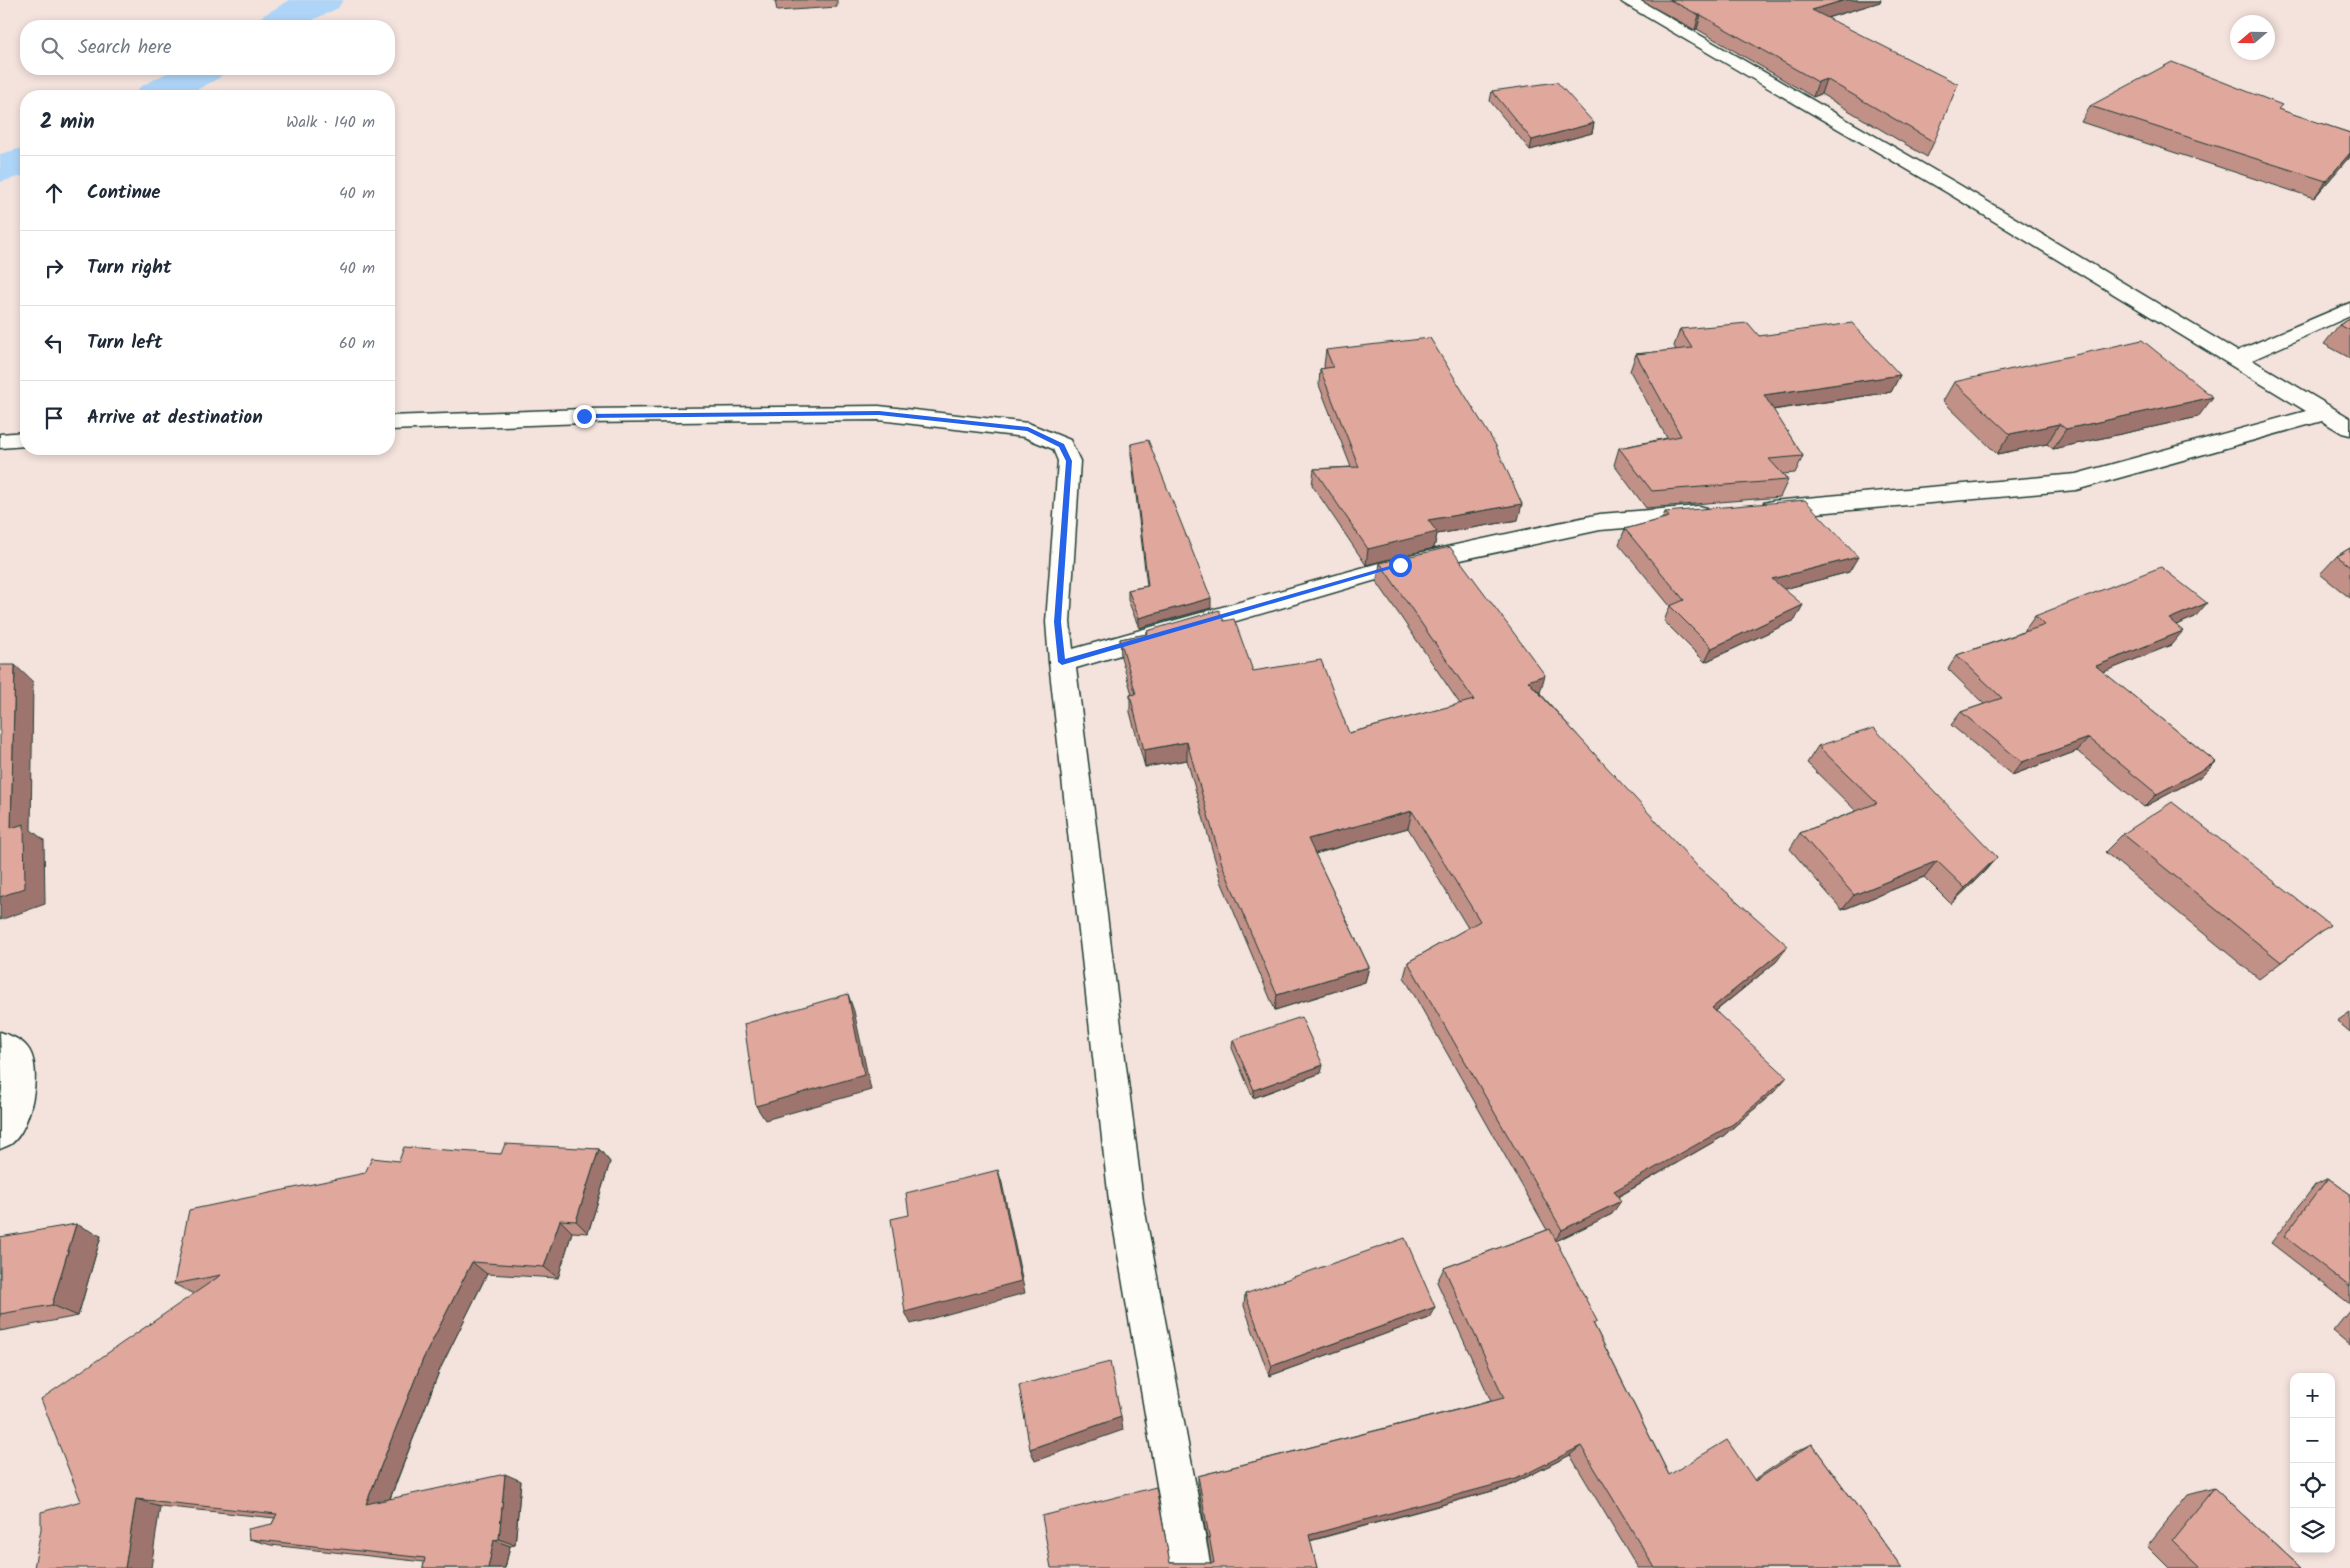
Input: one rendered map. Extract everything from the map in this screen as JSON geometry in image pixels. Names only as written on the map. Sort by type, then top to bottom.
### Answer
[{"type":"street","points":[[1628,0],[1952,188],[2350,428]]},
{"type":"street","points":[[2236,359],[2350,309]]},
{"type":"street","points":[[395,423],[584,416],[879,413],[1028,430],[1062,445],[1069,461],[1058,622],[1062,662],[1126,1202],[1191,1568]]},
{"type":"street","points":[[1754,510],[2076,482],[2325,413]]},
{"type":"street","points":[[0,441],[20,439]]},
{"type":"street","points":[[1062,662],[1400,565],[1600,522],[1725,512]]},
{"type":"street","points":[[0,1046],[16,1057],[20,1093],[14,1114],[0,1133]]},
{"type":"building","points":[[1670,0],[1845,0],[1812,10],[1958,84],[1934,142],[1826,79],[1818,82],[1701,15]]},
{"type":"building","points":[[2172,62],[2282,105],[2278,109],[2350,133],[2350,153],[2326,181],[2090,106]]},
{"type":"building","points":[[1557,82],[1594,123],[1532,140],[1492,91]]},
{"type":"building","points":[[2350,319],[2350,330],[2339,325]]},
{"type":"building","points":[[1748,323],[1759,336],[1852,323],[1900,375],[1764,395],[1803,456],[1769,459],[1788,480],[1652,491],[1619,448],[1681,436],[1636,354],[1692,348],[1680,329]]},
{"type":"building","points":[[1430,338],[1495,444],[1522,504],[1428,520],[1437,532],[1368,549],[1314,469],[1359,467],[1320,369],[1333,367],[1326,350]]},
{"type":"building","points":[[2142,340],[2213,397],[2066,429],[2059,424],[2010,434],[1954,382]]},
{"type":"building","points":[[1148,440],[1211,598],[1139,618],[1128,590],[1148,586],[1131,444]]},
{"type":"building","points":[[1805,500],[1858,557],[1772,579],[1803,605],[1712,648],[1670,606],[1684,600],[1625,529],[1669,517],[1665,512]]},
{"type":"building","points":[[1450,547],[1545,675],[1528,681],[1698,867],[1788,946],[1712,1008],[1787,1077],[1733,1124],[1614,1191],[1621,1201],[1562,1230],[1408,962],[1480,921],[1412,811],[1308,839],[1369,967],[1277,995],[1222,864],[1187,742],[1144,750],[1130,695],[1136,694],[1120,639],[1148,634],[1147,631],[1219,610],[1224,621],[1234,619],[1253,671],[1321,660],[1349,733],[1474,700],[1380,563]]},
{"type":"building","points":[[2350,548],[2350,566],[2337,556]]},
{"type":"building","points":[[2161,567],[2207,603],[2169,619],[2183,631],[2096,666],[2216,762],[2157,794],[2089,738],[2022,762],[1961,712],[2002,698],[1957,655],[2045,625],[2035,616]]},
{"type":"building","points":[[0,665],[15,665],[11,828],[24,824],[25,888],[0,897]]},
{"type":"building","points":[[1874,728],[1997,857],[1965,888],[1937,861],[1854,895],[1800,833],[1877,803],[1818,746]]},
{"type":"building","points":[[2172,802],[2330,925],[2281,962],[2123,834]]},
{"type":"building","points":[[848,994],[864,1075],[756,1106],[744,1024]]},
{"type":"building","points":[[1301,1017],[1323,1065],[1254,1090],[1233,1040]]},
{"type":"building","points":[[505,1144],[599,1149],[576,1221],[560,1220],[544,1267],[472,1262],[423,1359],[366,1504],[505,1474],[499,1539],[494,1540],[488,1568],[423,1568],[425,1558],[249,1539],[248,1529],[272,1524],[277,1514],[136,1499],[125,1568],[34,1568],[41,1529],[41,1512],[81,1501],[41,1399],[221,1275],[174,1284],[189,1210],[365,1173],[372,1158],[399,1161],[404,1147],[501,1154]]},
{"type":"building","points":[[998,1170],[1021,1281],[905,1312],[891,1219],[909,1215],[906,1193]]},
{"type":"building","points":[[2328,1178],[2350,1194],[2350,1287],[2284,1236]]},
{"type":"building","points":[[76,1224],[52,1305],[0,1314],[0,1237]]},
{"type":"building","points":[[1550,1229],[1597,1321],[1593,1323],[1669,1475],[1727,1440],[1755,1481],[1812,1444],[1902,1568],[1655,1568],[1581,1446],[1516,1479],[1309,1535],[1317,1568],[1051,1568],[1042,1516],[1156,1487],[1170,1563],[1214,1563],[1198,1476],[1504,1398],[1444,1268]]},
{"type":"building","points":[[1405,1238],[1435,1307],[1272,1366],[1245,1294]]},
{"type":"building","points":[[1110,1362],[1121,1417],[1030,1449],[1019,1385]]},
{"type":"building","points":[[2214,1488],[2300,1568],[2201,1568],[2172,1540]]},
{"type":"waterway","points":[[283,20],[297,11],[324,0]]},
{"type":"waterway","points":[[166,90],[193,75]]},
{"type":"waterway","points":[[0,169],[20,162]]},
{"type":"route","points":[[584,416],[879,413],[1028,430],[1062,445],[1069,461],[1058,622],[1062,662],[1400,565]]}]
